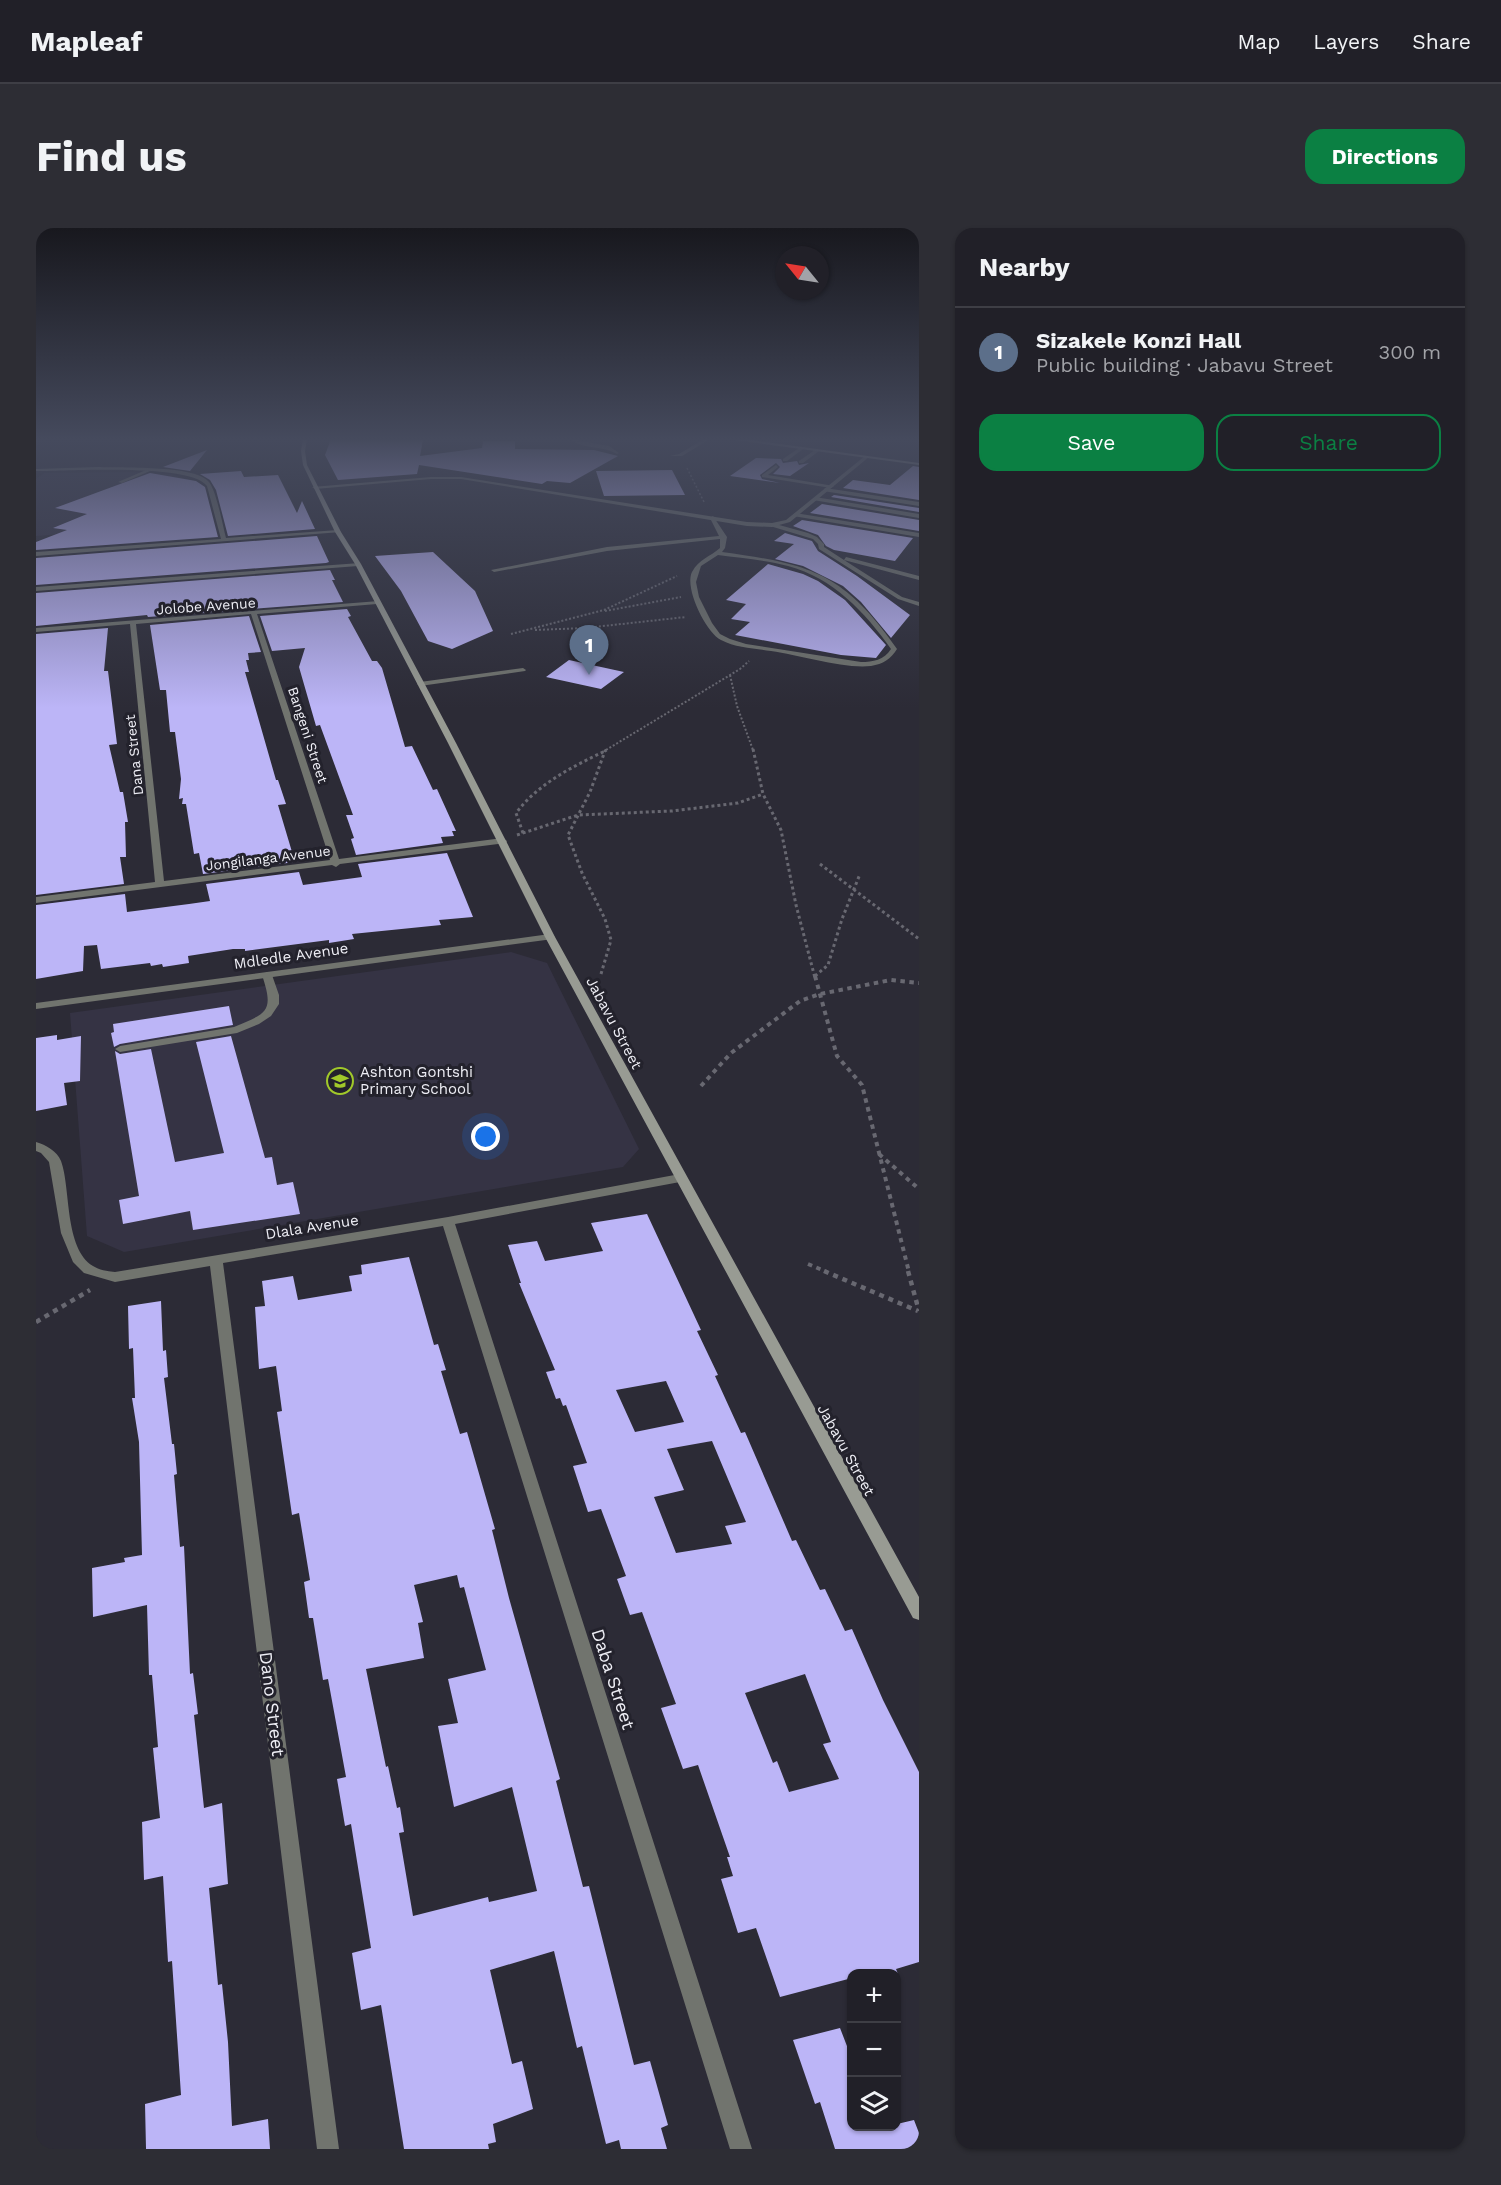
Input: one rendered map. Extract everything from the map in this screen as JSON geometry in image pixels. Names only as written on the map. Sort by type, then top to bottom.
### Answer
[{"type":"street","points":[[221,529],[224,540]]},
{"type":"street","name":"Jabavu Street","points":[[336,529],[358,564],[550,937],[919,1613]]},
{"type":"street","points":[[719,529],[724,537],[724,545],[719,553],[698,567],[693,575],[695,595],[714,630],[721,637],[763,648],[870,664],[887,659],[894,649],[867,613],[810,571],[789,564],[719,553]]},
{"type":"street","points":[[784,529],[815,538],[821,544],[821,548],[900,598],[919,604]]},
{"type":"street","points":[[880,529],[919,535]]},
{"type":"street","points":[[36,554],[338,532]]},
{"type":"street","points":[[494,570],[607,549],[724,537]]},
{"type":"street","points":[[834,556],[919,578]]},
{"type":"street","points":[[36,589],[358,564]]},
{"type":"street","name":"Jolobe Avenue","points":[[36,630],[254,614],[377,602]]},
{"type":"street","name":"Bangeni Street","points":[[254,614],[336,864]]},
{"type":"street","name":"Dana Street","points":[[133,623],[160,884]]},
{"type":"street","points":[[420,684],[523,670]]},
{"type":"street","name":"Jongilanga Avenue","points":[[36,900],[336,864],[502,841]]},
{"type":"street","name":"Mdledle Avenue","points":[[36,1006],[550,937]]},
{"type":"street","points":[[120,1050],[228,1031],[252,1023],[273,1008],[275,999],[267,975]]},
{"type":"street","name":"Dlala Avenue","points":[[36,1146],[45,1150],[55,1161],[72,1251],[85,1267],[99,1275],[115,1277],[448,1221],[680,1178]]},
{"type":"street","name":"Daba Street","points":[[448,1221],[741,2149]]},
{"type":"street","name":"Dano Street","points":[[216,1259],[328,2149]]},
{"type":"path","points":[[596,612],[639,595],[698,567]]},
{"type":"path","points":[[511,634],[596,612],[695,595]]},
{"type":"path","points":[[525,630],[585,628],[706,615]]},
{"type":"path","points":[[523,833],[516,813],[525,799],[570,769],[605,751],[730,675],[763,648]]},
{"type":"path","points":[[730,675],[737,706],[757,760],[763,794],[781,830],[788,855],[796,906],[837,1056],[862,1085],[919,1311]]},
{"type":"path","points":[[601,974],[611,940],[605,919],[582,873],[568,835],[591,792],[605,751]]},
{"type":"path","points":[[502,841],[578,815],[672,811],[738,803],[763,794]]},
{"type":"path","points":[[820,864],[855,892],[891,915],[919,939]]},
{"type":"path","points":[[815,976],[828,965],[842,919],[860,874]]},
{"type":"path","points":[[701,1086],[731,1053],[800,1001],[820,994],[891,981],[919,983]]},
{"type":"path","points":[[878,1152],[919,1189]]},
{"type":"path","points":[[808,1264],[919,1311]]},
{"type":"path","points":[[36,1322],[115,1277]]},
{"type":"shaded area","points":[[36,529],[135,529],[36,536]]},
{"type":"shaded area","name":"Ashton Gontshi Primary School","points":[[511,952],[547,963],[639,1149],[623,1167],[124,1252],[87,1236],[70,1013]]},
{"type":"building","points":[[58,529],[216,529],[218,537],[36,550],[36,542],[67,530]]},
{"type":"building","points":[[226,529],[315,529],[228,536]]},
{"type":"building","points":[[800,529],[855,529],[913,538],[895,561],[834,550],[826,546],[818,535]]},
{"type":"building","points":[[785,533],[812,541],[818,551],[910,615],[891,638],[861,602],[843,586],[803,566],[775,559],[794,544],[774,541]]},
{"type":"building","points":[[317,536],[329,562],[36,585],[36,558]]},
{"type":"building","points":[[433,552],[475,591],[493,631],[452,649],[428,641],[401,591],[375,556]]},
{"type":"building","points":[[768,564],[818,581],[845,600],[886,645],[876,658],[841,655],[735,635],[750,622],[731,619],[746,604],[726,600]]},
{"type":"building","points":[[330,570],[335,580],[332,580],[343,602],[148,617],[147,615],[36,626],[36,593]]},
{"type":"building","points":[[347,609],[351,616],[348,617],[372,661],[377,661],[382,668],[405,747],[412,746],[433,790],[437,789],[456,831],[452,831],[454,836],[441,837],[443,843],[356,855],[351,839],[354,838],[346,815],[353,815],[320,725],[316,726],[299,667],[305,648],[272,651],[260,616]]},
{"type":"building","points":[[249,616],[261,652],[248,653],[249,660],[246,660],[249,672],[245,672],[276,780],[278,780],[286,804],[278,805],[295,862],[203,874],[199,853],[194,854],[186,804],[182,804],[183,798],[179,799],[181,779],[175,732],[170,732],[166,690],[160,690],[150,625]]},
{"type":"building","points":[[108,628],[104,671],[108,671],[117,744],[109,745],[120,792],[123,792],[128,822],[125,822],[126,857],[120,857],[124,884],[36,895],[36,634]]},
{"type":"building","points":[[569,660],[624,672],[601,689],[546,677]]},
{"type":"building","points":[[447,853],[473,917],[439,920],[441,925],[352,934],[354,939],[329,943],[329,940],[245,951],[245,949],[233,949],[188,956],[189,963],[163,967],[162,964],[151,966],[150,963],[101,969],[97,945],[84,946],[83,971],[36,979],[36,905],[125,894],[127,912],[210,901],[206,884],[299,872],[303,885],[362,877],[358,864]]},
{"type":"building","points":[[229,1006],[233,1025],[120,1044],[114,1047],[111,1033],[114,1032],[113,1024]]},
{"type":"building","points":[[57,1035],[57,1040],[81,1036],[80,1081],[64,1083],[67,1105],[36,1111],[36,1038]]},
{"type":"building","points":[[231,1036],[265,1158],[272,1157],[277,1185],[293,1182],[300,1214],[193,1230],[190,1211],[123,1224],[119,1200],[139,1196],[115,1051],[120,1054],[151,1049],[175,1162],[224,1153],[196,1042]]},
{"type":"building","points":[[647,1214],[701,1330],[697,1331],[718,1375],[715,1376],[741,1433],[745,1432],[792,1541],[796,1540],[820,1590],[825,1589],[845,1631],[852,1629],[883,1700],[919,1772],[919,1962],[896,1969],[847,1969],[847,1979],[780,1997],[756,1928],[738,1933],[721,1879],[733,1876],[727,1857],[730,1857],[698,1765],[683,1769],[661,1708],[676,1704],[642,1612],[630,1615],[617,1579],[626,1576],[601,1509],[588,1512],[573,1466],[587,1463],[566,1405],[563,1406],[560,1398],[556,1399],[546,1372],[555,1370],[519,1283],[521,1283],[508,1245],[537,1241],[545,1261],[603,1251],[591,1223]],"holes":[[[666,1381],[684,1422],[635,1432],[616,1390]],[[712,1441],[746,1522],[725,1526],[732,1544],[676,1553],[654,1497],[684,1490],[667,1449]],[[805,1674],[831,1742],[823,1744],[839,1779],[789,1792],[777,1761],[773,1763],[745,1693]]]},
{"type":"building","points":[[409,1257],[434,1345],[438,1344],[446,1370],[441,1371],[460,1434],[467,1432],[495,1529],[492,1530],[509,1598],[560,1779],[556,1781],[583,1887],[589,1886],[634,2065],[650,2061],[668,2125],[661,2128],[667,2149],[621,2149],[619,2140],[606,2144],[582,2046],[577,2048],[554,1951],[490,1970],[512,2064],[522,2061],[533,2109],[493,2124],[496,2142],[488,2144],[489,2149],[404,2149],[381,2005],[361,2010],[352,1953],[371,1948],[351,1824],[345,1826],[337,1779],[346,1777],[328,1679],[323,1680],[313,1618],[309,1618],[304,1582],[310,1580],[299,1513],[292,1515],[277,1412],[282,1411],[276,1366],[259,1369],[255,1307],[265,1306],[262,1281],[293,1276],[298,1300],[352,1291],[349,1276],[362,1274],[361,1265]],"holes":[[[457,1575],[460,1588],[464,1587],[486,1670],[448,1679],[458,1723],[438,1726],[454,1807],[512,1787],[537,1891],[489,1902],[488,1897],[413,1916],[399,1833],[404,1832],[400,1807],[397,1808],[388,1766],[386,1767],[366,1669],[424,1658],[418,1623],[423,1622],[414,1585]]]},
{"type":"building","points":[[161,1301],[163,1351],[166,1350],[168,1377],[164,1378],[177,1474],[174,1475],[180,1547],[184,1546],[190,1674],[193,1673],[198,1714],[194,1715],[204,1808],[222,1803],[228,1884],[209,1888],[218,1985],[222,1984],[228,2042],[232,2126],[268,2119],[270,2149],[146,2149],[145,2104],[181,2095],[172,1961],[168,1962],[163,1876],[144,1880],[142,1822],[160,1818],[153,1748],[158,1747],[152,1675],[149,1675],[147,1605],[93,1617],[92,1568],[125,1562],[124,1558],[142,1555],[139,1442],[132,1398],[135,1398],[133,1348],[129,1349],[128,1306]]},
{"type":"building","points":[[840,2028],[847,2046],[847,2131],[901,2131],[901,2123],[914,2120],[919,2133],[919,2149],[835,2149],[820,2102],[815,2104],[793,2040]]},
{"type":"place","name":"Sizakele Konzi Hall","points":[[589,675]]},
{"type":"place","name":"Ashton Gontshi Primary School","points":[[340,1081]]}]
